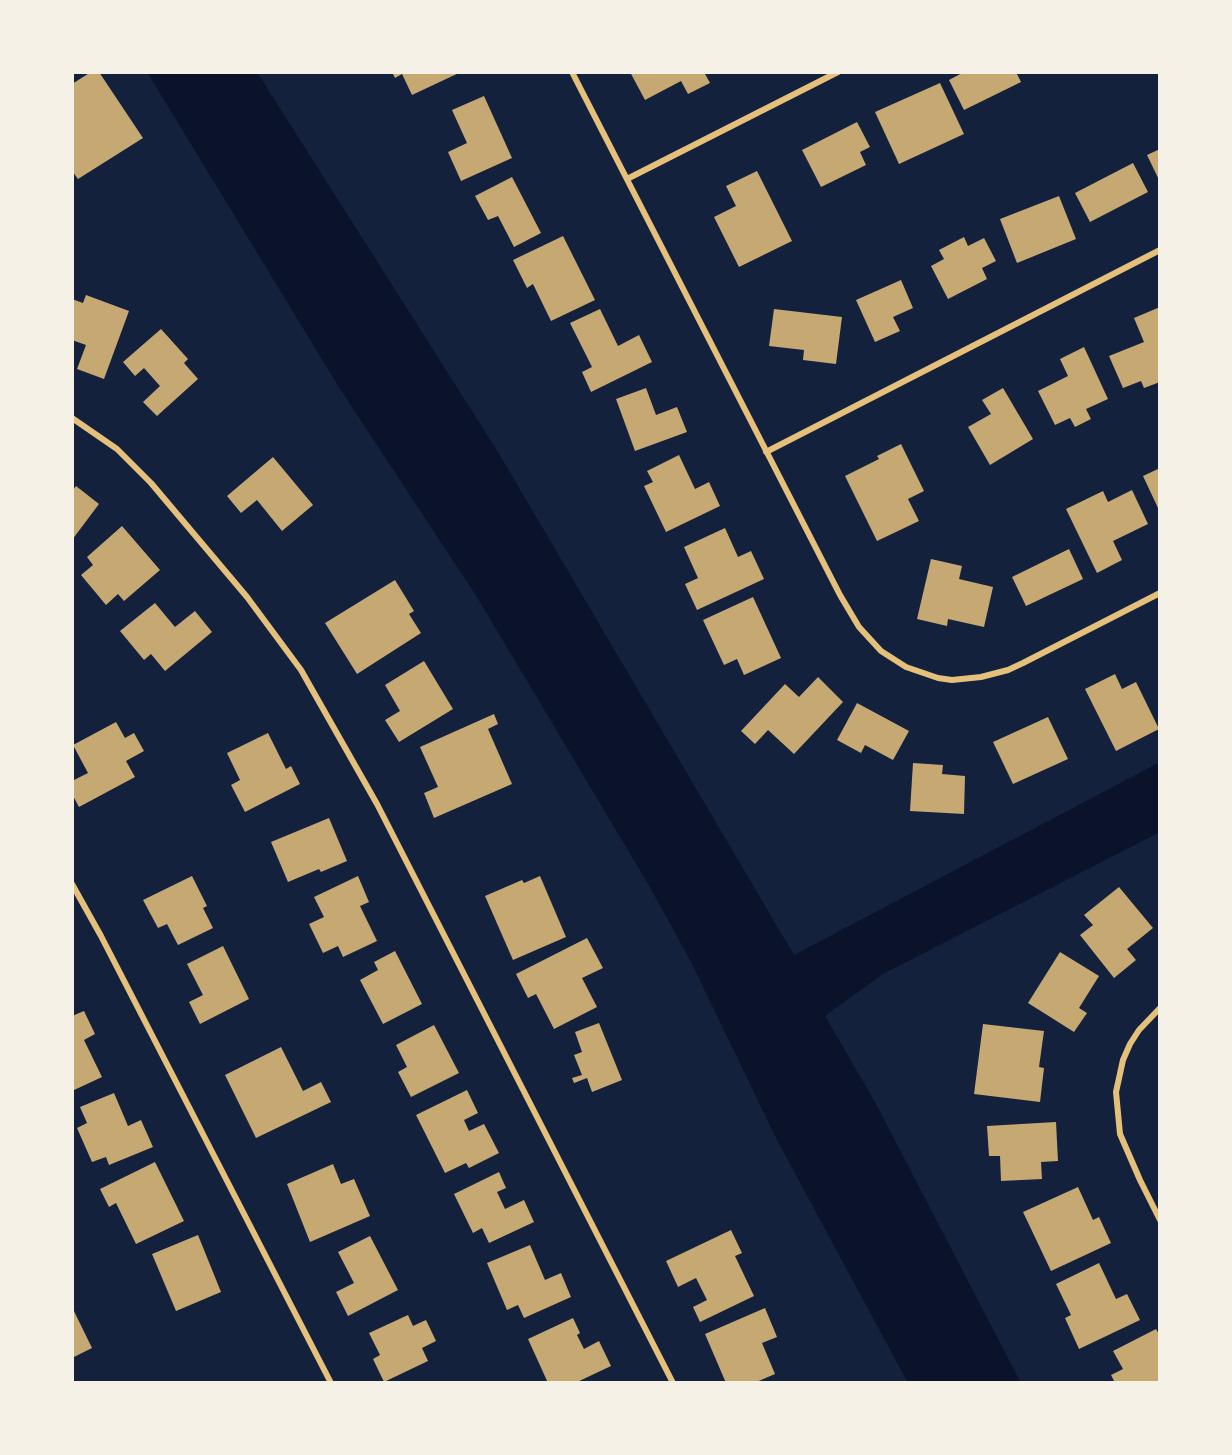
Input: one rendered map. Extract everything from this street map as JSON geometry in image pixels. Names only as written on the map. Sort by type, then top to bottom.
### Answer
[{"type":"street","points":[[572,72],[840,595],[870,641],[893,660],[922,673],[952,680],[981,677],[1000,672],[1046,652],[1160,593]]},
{"type":"street","points":[[627,179],[838,72]]},
{"type":"street","points":[[766,452],[1160,250]]},
{"type":"street","points":[[72,418],[117,449],[151,483],[247,597],[301,670],[377,804],[673,1383]]},
{"type":"street","points":[[72,884],[330,1383]]},
{"type":"street","points":[[1160,1008],[1139,1030],[1130,1044],[1118,1077],[1116,1099],[1119,1127],[1126,1149],[1160,1220]]},
{"type":"water","points":[[147,72],[257,72],[498,452],[794,955],[1160,762],[1160,832],[883,974],[825,1016],[875,1102],[1021,1383],[908,1383],[777,1140],[691,962],[651,889],[477,597],[340,389]]},
{"type":"building","points":[[91,72],[99,72],[143,138],[78,179],[72,171],[72,84]]},
{"type":"building","points":[[392,72],[461,72],[412,95],[402,74],[395,78]]},
{"type":"building","points":[[630,72],[704,72],[710,83],[688,94],[681,81],[645,100]]},
{"type":"building","points":[[964,72],[1016,72],[1021,82],[964,110],[949,80]]},
{"type":"building","points":[[940,83],[964,134],[899,164],[875,112]]},
{"type":"building","points":[[484,96],[512,158],[461,181],[448,152],[467,143],[452,110]]},
{"type":"building","points":[[857,122],[870,147],[860,152],[866,165],[821,187],[802,150]]},
{"type":"building","points":[[1160,149],[1160,182],[1147,155]]},
{"type":"building","points":[[1133,163],[1148,192],[1090,222],[1075,193]]},
{"type":"building","points":[[757,171],[792,241],[739,267],[714,217],[736,206],[726,186]]},
{"type":"building","points":[[512,177],[541,233],[514,247],[498,216],[488,220],[475,196]]},
{"type":"building","points":[[1059,196],[1076,239],[1017,263],[1000,219]]},
{"type":"building","points":[[563,236],[595,300],[551,321],[533,284],[527,288],[513,260]]},
{"type":"building","points":[[964,237],[968,246],[984,238],[996,261],[982,268],[987,279],[948,299],[931,266],[944,259],[939,250]]},
{"type":"building","points":[[901,280],[913,308],[893,317],[900,331],[875,342],[856,300]]},
{"type":"building","points":[[86,295],[129,311],[104,379],[77,369],[86,345],[72,340],[72,299],[83,303]]},
{"type":"building","points":[[1160,307],[1160,382],[1144,388],[1141,381],[1123,388],[1109,356],[1144,342],[1134,318]]},
{"type":"building","points":[[600,309],[618,346],[639,335],[652,362],[591,392],[582,372],[592,367],[570,323]]},
{"type":"building","points":[[774,309],[842,317],[836,364],[803,360],[804,350],[769,346]]},
{"type":"building","points":[[161,329],[188,359],[184,363],[198,379],[157,416],[143,402],[160,386],[144,368],[135,376],[123,362]]},
{"type":"building","points":[[1084,347],[1108,399],[1086,409],[1091,419],[1075,427],[1070,418],[1055,425],[1038,391],[1068,376],[1060,359]]},
{"type":"building","points":[[646,388],[656,415],[677,407],[687,432],[635,451],[616,399]]},
{"type":"building","points":[[1003,388],[1033,439],[990,465],[968,427],[991,414],[982,400]]},
{"type":"building","points":[[901,444],[924,491],[908,499],[919,521],[877,541],[845,476],[879,459],[877,456]]},
{"type":"building","points":[[679,455],[695,489],[709,482],[720,506],[666,532],[644,486],[653,482],[647,471]]},
{"type":"building","points":[[273,457],[313,505],[282,531],[257,500],[241,513],[227,496]]},
{"type":"building","points":[[1160,468],[1160,507],[1158,508],[1143,476]]},
{"type":"building","points":[[76,486],[99,504],[72,540],[72,491]]},
{"type":"building","points":[[1132,490],[1148,524],[1113,541],[1122,560],[1097,573],[1066,509],[1103,491],[1108,502]]},
{"type":"building","points":[[122,526],[160,570],[124,601],[118,594],[106,605],[81,575],[93,565],[87,557]]},
{"type":"building","points":[[725,528],[738,557],[751,551],[764,579],[697,610],[685,584],[698,578],[684,547]]},
{"type":"building","points":[[1069,549],[1083,579],[1026,606],[1012,577]]},
{"type":"building","points":[[931,559],[962,566],[959,579],[993,587],[984,627],[948,619],[947,626],[917,619]]},
{"type":"building","points":[[395,580],[414,611],[409,614],[421,633],[357,674],[325,623]]},
{"type":"building","points":[[753,597],[781,658],[744,675],[737,659],[724,665],[703,620]]},
{"type":"building","points":[[155,603],[175,627],[195,611],[212,632],[165,671],[151,654],[144,660],[120,631]]},
{"type":"building","points":[[424,661],[453,709],[399,742],[385,720],[400,711],[385,685]]},
{"type":"building","points":[[1115,674],[1122,689],[1136,682],[1159,729],[1116,751],[1085,689]]},
{"type":"building","points":[[818,677],[843,702],[794,754],[768,730],[755,744],[741,731],[785,684],[799,697]]},
{"type":"building","points":[[857,703],[909,731],[893,760],[865,745],[861,753],[837,740]]},
{"type":"building","points":[[494,714],[498,724],[488,729],[512,784],[434,818],[424,793],[438,787],[420,747]]},
{"type":"building","points":[[1048,717],[1068,759],[1013,784],[993,742]]},
{"type":"building","points":[[116,722],[125,738],[134,733],[144,751],[126,761],[135,777],[79,807],[72,794],[72,781],[88,773],[73,745]]},
{"type":"building","points":[[268,733],[286,769],[291,766],[300,784],[245,812],[231,785],[240,780],[227,753]]},
{"type":"building","points":[[913,763],[943,765],[942,774],[965,776],[964,814],[910,811]]},
{"type":"building","points":[[329,818],[347,861],[321,872],[319,869],[288,882],[271,842]]},
{"type":"building","points":[[192,876],[207,906],[203,908],[213,928],[178,945],[167,924],[158,928],[143,900]]},
{"type":"building","points":[[358,876],[369,902],[360,906],[377,941],[343,957],[338,946],[323,953],[309,924],[324,917],[314,897]]},
{"type":"building","points":[[540,876],[566,937],[513,960],[485,896],[522,880],[524,883]]},
{"type":"building","points":[[1119,887],[1153,928],[1127,949],[1136,960],[1114,978],[1080,935],[1093,925],[1084,915]]},
{"type":"building","points":[[587,938],[603,968],[582,978],[597,1007],[554,1029],[536,994],[528,998],[516,974]]},
{"type":"building","points":[[223,946],[249,999],[200,1024],[189,1002],[203,995],[187,964]]},
{"type":"building","points":[[395,951],[422,1004],[383,1024],[360,980],[378,970],[374,962]]},
{"type":"building","points":[[1060,952],[1099,976],[1079,1008],[1087,1013],[1074,1032],[1028,1003]]},
{"type":"building","points":[[84,1011],[95,1034],[84,1040],[102,1077],[72,1091],[72,1016]]},
{"type":"building","points":[[599,1023],[622,1080],[592,1092],[587,1078],[574,1083],[572,1078],[582,1075],[574,1055],[582,1052],[575,1032]]},
{"type":"building","points":[[983,1024],[1044,1031],[1039,1067],[1044,1068],[1040,1102],[974,1094]]},
{"type":"building","points":[[434,1025],[459,1073],[411,1097],[398,1072],[407,1067],[396,1045]]},
{"type":"building","points":[[281,1047],[303,1091],[321,1082],[331,1102],[256,1138],[225,1075]]},
{"type":"building","points":[[467,1090],[478,1113],[464,1120],[469,1131],[484,1124],[499,1153],[469,1168],[466,1163],[445,1173],[416,1115]]},
{"type":"building","points":[[114,1093],[128,1126],[141,1120],[153,1147],[109,1165],[106,1157],[92,1162],[77,1128],[87,1123],[80,1107]]},
{"type":"building","points":[[1056,1122],[1058,1161],[1041,1162],[1042,1179],[1001,1181],[1000,1156],[989,1156],[987,1126]]},
{"type":"building","points":[[155,1162],[184,1221],[136,1244],[116,1203],[109,1207],[100,1189]]},
{"type":"building","points":[[333,1164],[341,1184],[354,1179],[370,1216],[310,1242],[287,1184]]},
{"type":"building","points":[[499,1172],[506,1188],[497,1192],[505,1209],[524,1200],[534,1222],[489,1243],[482,1228],[473,1233],[454,1194]]},
{"type":"building","points":[[1078,1187],[1093,1220],[1099,1217],[1111,1243],[1051,1271],[1023,1212]]},
{"type":"building","points":[[731,1230],[742,1253],[735,1256],[754,1296],[700,1322],[693,1307],[707,1300],[696,1278],[678,1287],[666,1261]]},
{"type":"building","points":[[198,1235],[221,1292],[176,1311],[152,1254]]},
{"type":"building","points":[[370,1236],[398,1290],[348,1316],[336,1292],[354,1283],[338,1252]]},
{"type":"building","points":[[530,1245],[545,1280],[561,1273],[571,1297],[524,1318],[518,1305],[507,1310],[487,1263]]},
{"type":"building","points":[[1099,1263],[1116,1299],[1127,1294],[1140,1320],[1079,1349],[1065,1318],[1071,1315],[1056,1284]]},
{"type":"building","points":[[72,1307],[92,1348],[72,1358]]},
{"type":"building","points":[[765,1308],[777,1337],[762,1343],[775,1374],[754,1383],[726,1383],[705,1334]]},
{"type":"building","points":[[408,1315],[413,1326],[426,1320],[436,1341],[422,1348],[428,1361],[384,1382],[373,1359],[380,1355],[369,1333]]},
{"type":"building","points":[[573,1318],[580,1333],[577,1335],[584,1349],[599,1341],[611,1366],[575,1383],[548,1383],[528,1339]]},
{"type":"building","points":[[1156,1329],[1160,1336],[1160,1383],[1115,1383],[1111,1375],[1123,1369],[1113,1351]]}]
